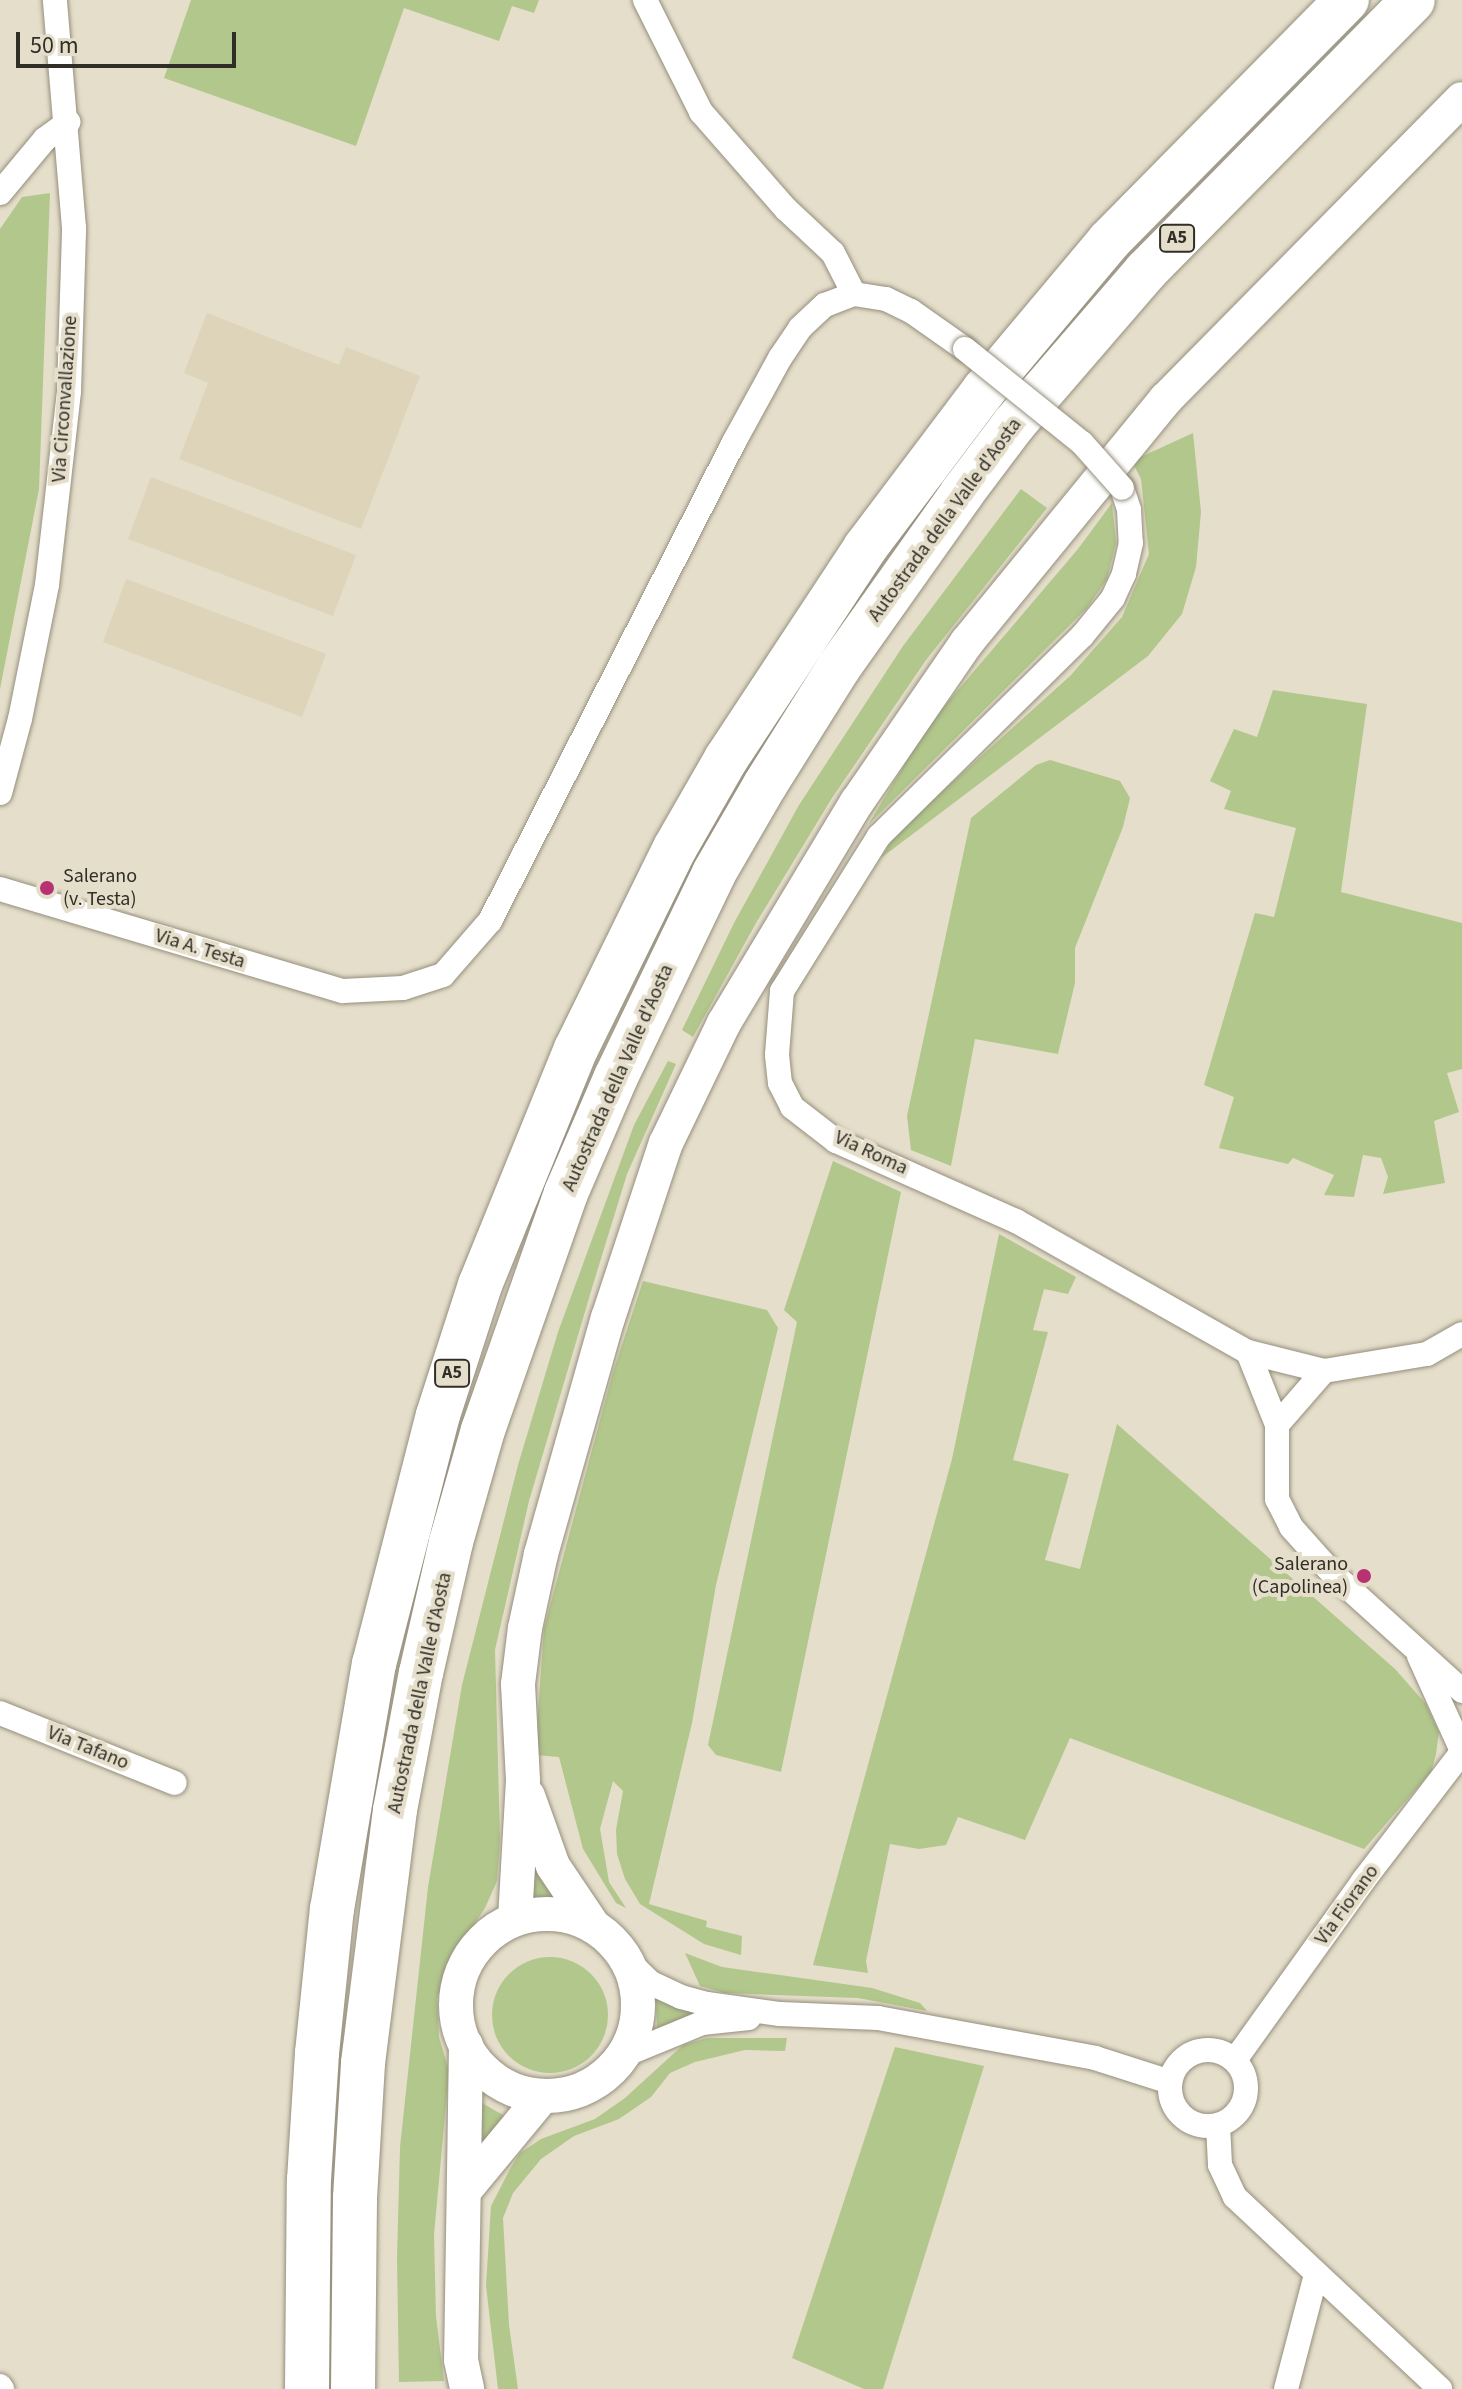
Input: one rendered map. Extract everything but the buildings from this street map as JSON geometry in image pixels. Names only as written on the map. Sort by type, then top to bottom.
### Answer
[{"type":"highway","name":"A5","points":[[307,2389],[309,2180],[317,2053],[332,1909],[374,1664],[438,1415],[475,1299],[576,1049],[668,861],[726,759],[874,536],[984,390],[1109,241],[1347,0]]},
{"type":"highway","name":"Autostrada della Valle d'Aosta","points":[[353,2389],[355,2198],[363,2063],[395,1810],[421,1673],[451,1542],[487,1417],[566,1193],[616,1077],[714,873],[765,785],[839,667],[962,493],[1014,424],[1146,271],[1413,0]]},
{"type":"main road","points":[[515,1919],[523,1780],[518,1684],[525,1628],[541,1554],[608,1318],[666,1143],[724,1023],[857,802],[967,642],[1166,399],[1462,99]]},
{"type":"main road","points":[[523,1780],[553,1866],[594,1927]]},
{"type":"main road","points":[[466,2045],[496,2079],[541,2098],[582,2090],[607,2073],[622,2056],[637,2019],[638,2003],[628,1961],[613,1941],[594,1927],[574,1917],[552,1914],[515,1919],[481,1942],[463,1971],[456,2010],[466,2045],[461,2360],[467,2389]]},
{"type":"main road","points":[[465,2190],[541,2098]]},
{"type":"street","name":"Via Circonvallazione","points":[[0,793],[20,719],[47,585],[69,391],[74,228],[68,122],[55,0]]},
{"type":"street","points":[[645,0],[701,112],[786,209],[833,253],[854,294]]},
{"type":"street","points":[[0,193],[45,139],[68,122]]},
{"type":"street","name":"Via Roma","points":[[854,294],[886,299],[898,305],[965,349],[1082,443],[1122,488],[1129,510],[1131,543],[1124,574],[1113,598],[1082,636],[879,836],[782,991],[777,1055],[780,1083],[792,1107],[836,1141],[1016,1221],[1248,1352],[1324,1371],[1427,1354],[1462,1334]]},
{"type":"street","name":"Via A. Testa","points":[[0,889],[343,991],[403,988],[443,975],[490,921],[780,358],[800,328],[825,305],[854,294]]},
{"type":"street","points":[[1248,1352],[1277,1425],[1277,1499],[1291,1527],[1332,1573],[1413,1643],[1462,1691]]},
{"type":"street","points":[[1277,1425],[1324,1371]]},
{"type":"street","points":[[1413,1643],[1462,1752]]},
{"type":"street","name":"Via Tafano","points":[[0,1713],[175,1783]]},
{"type":"street","name":"Via Fiorano","points":[[1235,2060],[1363,1881],[1462,1752]]},
{"type":"street","points":[[628,1961],[651,1983],[681,1997],[780,2014],[878,2018],[1095,2058],[1170,2082]]},
{"type":"street","points":[[622,2056],[702,2023],[780,2014]]},
{"type":"street","points":[[1204,2049],[1220,2051],[1235,2060],[1246,2080],[1243,2103],[1228,2120],[1218,2125],[1199,2125],[1182,2116],[1171,2100],[1170,2082],[1176,2066],[1188,2054],[1204,2049]]},
{"type":"street","points":[[1218,2125],[1220,2165],[1235,2197],[1440,2389]]},
{"type":"street","points":[[1286,2389],[1316,2275]]},
{"type":"shaded area","points":[[207,313],[339,365],[346,347],[420,376],[361,529],[179,459],[208,383],[184,373]]},
{"type":"shaded area","points":[[151,477],[356,555],[333,616],[128,539]]},
{"type":"shaded area","points":[[126,579],[326,654],[302,717],[103,642]]},
{"type":"green space","points":[[191,0],[539,0],[534,13],[512,6],[499,41],[404,8],[356,146],[164,78]]},
{"type":"green space","points":[[50,193],[39,489],[0,689],[0,229],[22,197]]},
{"type":"green space","points":[[1193,433],[1201,512],[1196,567],[1182,614],[1148,656],[881,858],[896,833],[1070,676],[1122,617],[1149,554],[1141,479],[1132,461]]},
{"type":"green space","points":[[1021,489],[1047,508],[926,660],[832,798],[756,923],[693,1037],[682,1030],[734,923],[799,805],[903,646]]},
{"type":"green space","points":[[1112,503],[1116,543],[1107,579],[1087,608],[868,825],[929,724],[1078,549]]},
{"type":"green space","points":[[1273,690],[1367,704],[1341,892],[1462,923],[1462,1069],[1447,1073],[1459,1112],[1434,1121],[1445,1183],[1383,1194],[1388,1177],[1381,1158],[1363,1155],[1354,1197],[1324,1195],[1334,1175],[1293,1158],[1288,1164],[1219,1148],[1234,1097],[1204,1085],[1255,913],[1274,917],[1296,828],[1224,809],[1231,791],[1210,781],[1234,729],[1257,737]]},
{"type":"green space","points":[[1050,760],[1120,781],[1130,798],[1123,827],[1075,948],[1075,983],[1058,1054],[975,1039],[951,1166],[911,1150],[907,1116],[971,818],[1036,765]]},
{"type":"green space","points":[[668,1061],[676,1064],[627,1174],[529,1501],[495,1650],[500,1839],[497,1881],[485,1908],[448,1964],[437,1999],[439,2037],[449,2071],[434,2235],[436,2316],[444,2381],[399,2382],[397,2258],[400,2147],[428,1887],[462,1685],[518,1465],[558,1332],[634,1125]]},
{"type":"green space","points":[[833,1161],[901,1192],[781,1772],[716,1755],[708,1745],[797,1322],[784,1310]]},
{"type":"green space","points":[[999,1234],[1076,1277],[1068,1294],[1044,1289],[1033,1330],[1048,1332],[1013,1460],[1069,1474],[1045,1560],[1080,1569],[1117,1424],[1395,1669],[1426,1704],[1439,1732],[1436,1754],[1431,1772],[1364,1849],[1070,1738],[1025,1840],[958,1817],[946,1845],[919,1849],[890,1844],[866,1961],[868,1973],[813,1965],[952,1459]]},
{"type":"green space","points":[[643,1281],[767,1310],[778,1328],[716,1585],[692,1723],[649,1904],[707,1921],[706,1927],[742,1936],[741,1955],[704,1944],[640,1904],[625,1879],[617,1854],[616,1830],[623,1791],[613,1781],[600,1829],[609,1882],[626,1908],[616,1903],[583,1849],[559,1757],[535,1755],[544,1628],[613,1372]]},
{"type":"green space","points":[[531,1851],[555,1903],[524,1905]]},
{"type":"green space","points":[[685,1953],[722,1967],[872,1988],[920,2003],[927,2011],[858,1998],[725,1993],[700,1986]]},
{"type":"green space","points":[[550,1957],[572,1961],[591,1974],[604,1993],[608,2015],[604,2037],[591,2056],[572,2069],[550,2073],[528,2069],[509,2056],[496,2037],[492,2015],[496,1993],[509,1974],[528,1961]]},
{"type":"green space","points":[[656,1996],[702,2013],[657,2031]]},
{"type":"green space","points":[[707,2038],[787,2038],[785,2051],[745,2050],[695,2062],[670,2073],[651,2097],[619,2119],[574,2136],[541,2159],[513,2193],[503,2218],[509,2325],[518,2389],[498,2389],[486,2286],[491,2206],[510,2169],[520,2153],[541,2139],[595,2119],[625,2098],[683,2045]]},
{"type":"green space","points":[[895,2047],[984,2066],[883,2389],[864,2389],[792,2358]]},
{"type":"green space","points":[[482,2103],[510,2119],[475,2160]]},
{"type":"place","name":"Salerano (v. Testa)","points":[[47,888]]},
{"type":"place","name":"Salerano (Capolinea)","points":[[1364,1576]]}]
